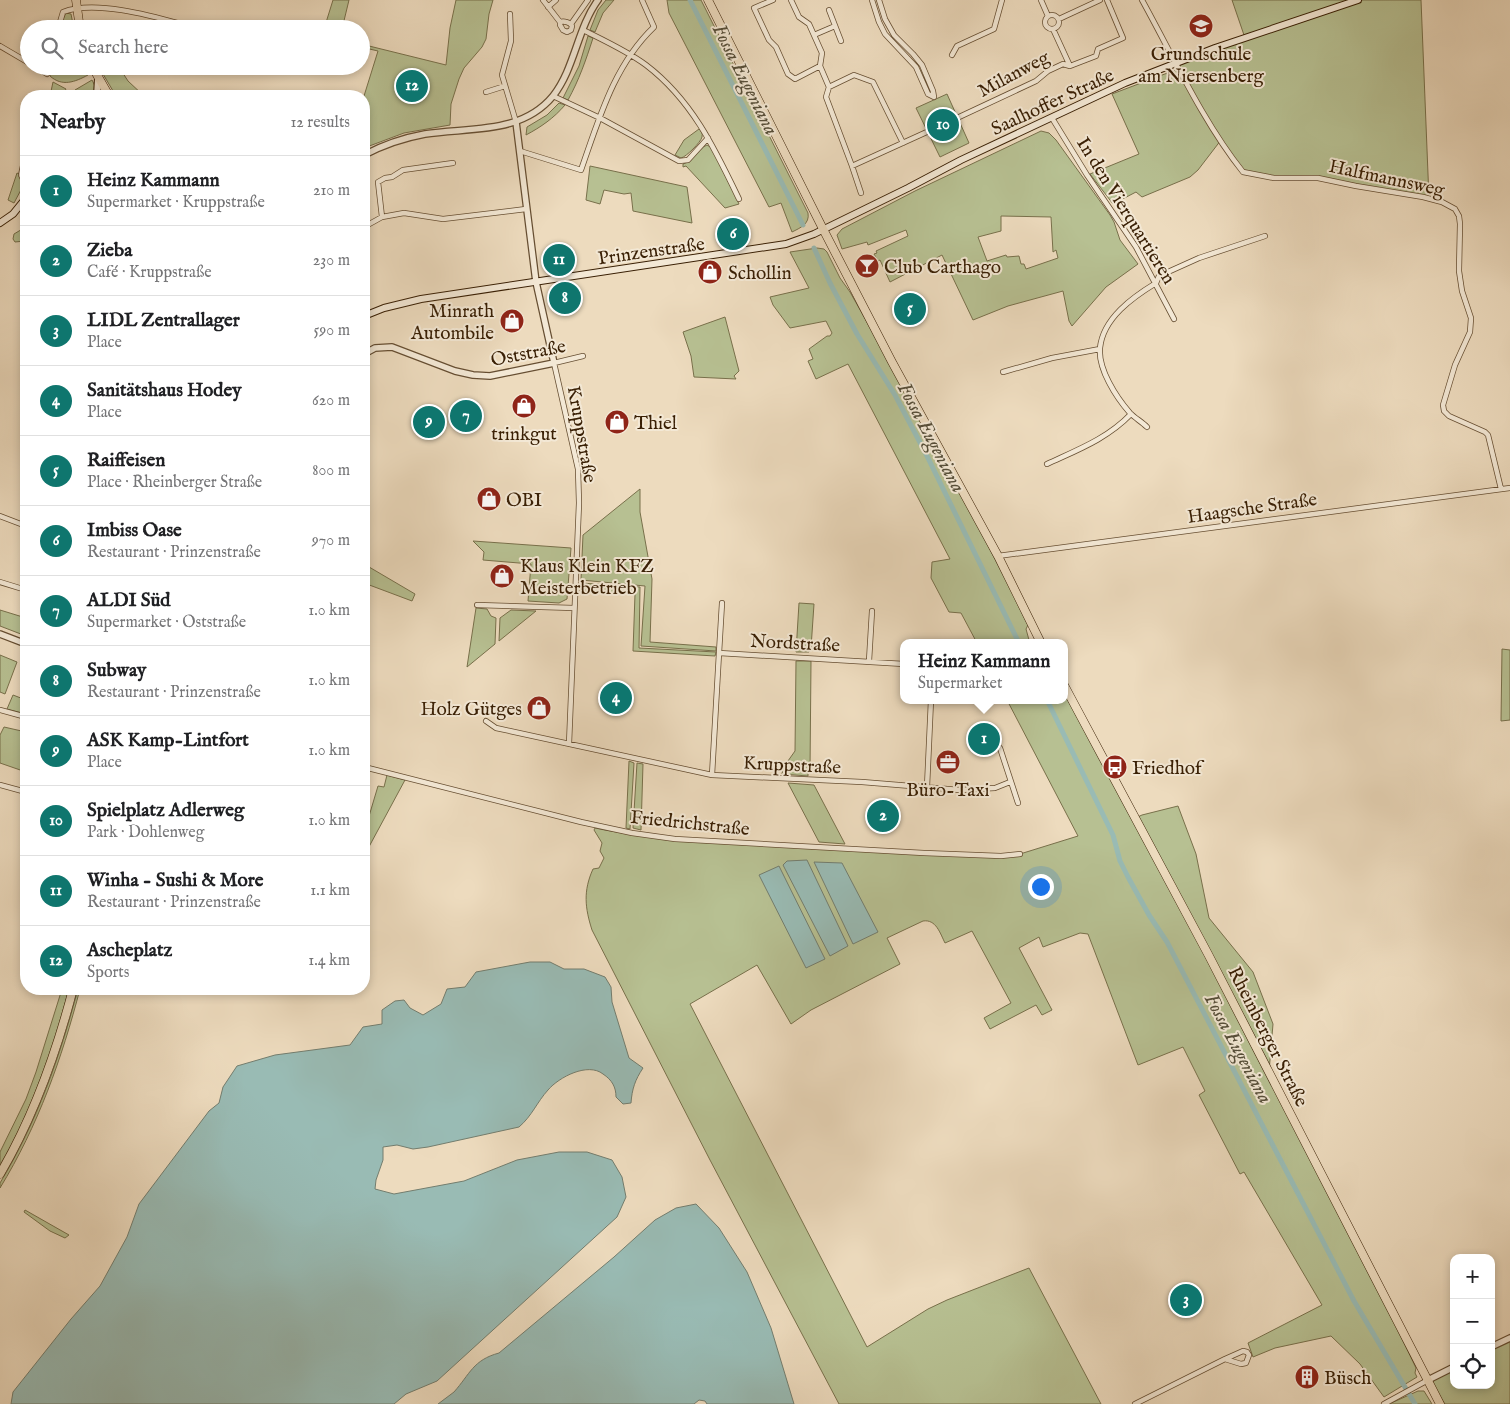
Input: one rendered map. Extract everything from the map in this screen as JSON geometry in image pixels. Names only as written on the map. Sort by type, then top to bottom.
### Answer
[{"type":"main road","points":[[708,0],[823,229],[998,556],[1039,639]]},
{"type":"main road","name":"Saalhoffer Straße","points":[[823,229],[961,160],[1125,83],[1215,48],[1358,0]]},
{"type":"main road","points":[[77,3],[79,20]]},
{"type":"main road","points":[[96,75],[105,90]]},
{"type":"main road","points":[[97,90],[98,78]]},
{"type":"main road","points":[[0,225],[20,205]]},
{"type":"main road","points":[[0,225],[15,216],[20,210]]},
{"type":"main road","name":"Prinzenstraße","points":[[370,314],[421,299],[779,246],[794,242],[823,229]]},
{"type":"main road","name":"Rheinberger Straße","points":[[1068,691],[1199,937],[1440,1404]]},
{"type":"main road","points":[[0,1174],[27,1123],[46,1080],[71,995]]},
{"type":"street","points":[[543,0],[560,22],[561,28],[567,32],[572,28],[571,24],[588,0]]},
{"type":"street","points":[[548,8],[556,0]]},
{"type":"street","points":[[370,152],[400,140],[417,136],[497,127],[516,122],[534,113],[553,96],[566,75],[583,30],[598,0]]},
{"type":"street","points":[[520,151],[581,170],[614,84],[630,55],[654,27],[642,0]]},
{"type":"street","points":[[773,0],[754,8],[769,40],[776,47],[788,74],[795,78],[820,66]]},
{"type":"street","points":[[791,0],[799,17],[809,24],[822,53],[820,66],[829,87],[826,96],[861,193]]},
{"type":"street","points":[[872,0],[879,22],[886,34],[916,67],[928,94],[934,97],[922,65],[894,35],[885,19],[879,0]]},
{"type":"street","points":[[952,55],[957,46],[994,29],[1002,0]]},
{"type":"street","points":[[1042,0],[1048,16]]},
{"type":"street","points":[[1059,19],[1100,0]]},
{"type":"street","name":"Milanweg","points":[[957,118],[1036,81],[1048,71],[1063,64],[1070,66],[1096,56],[1098,49],[1123,38],[1107,0]]},
{"type":"street","points":[[1142,0],[1176,64]]},
{"type":"street","points":[[61,20],[63,12],[77,3],[87,6],[118,8],[166,20]]},
{"type":"street","points":[[829,10],[841,41]]},
{"type":"street","points":[[510,14],[511,41],[502,75],[516,122]]},
{"type":"street","points":[[1048,16],[1055,15],[1059,19]]},
{"type":"street","points":[[1048,16],[1045,20],[1046,26],[1054,29]]},
{"type":"street","points":[[1054,29],[1059,24],[1059,19]]},
{"type":"street","points":[[560,22],[571,24]]},
{"type":"street","points":[[814,36],[835,26]]},
{"type":"street","points":[[1054,29],[1070,66]]},
{"type":"street","points":[[583,30],[630,55],[656,73],[672,88],[692,112],[708,138],[739,199]]},
{"type":"street","points":[[0,46],[20,58]]},
{"type":"street","name":"Halfmannsweg","points":[[1176,64],[1204,114],[1243,172],[1274,178],[1318,178],[1423,197],[1449,205],[1458,212],[1460,224],[1459,271],[1462,291],[1471,318],[1470,332],[1455,364],[1443,404],[1444,411],[1449,416],[1486,432],[1501,489]]},
{"type":"street","points":[[829,87],[854,75],[873,82],[903,143]]},
{"type":"street","points":[[486,92],[505,86]]},
{"type":"street","points":[[553,96],[600,118],[680,161],[688,160],[708,138]]},
{"type":"street","name":"In den Vierquartieren","points":[[1052,118],[1087,175],[1130,237],[1174,319]]},
{"type":"street","name":"Kruppstraße","points":[[516,122],[536,282],[578,469],[579,503],[569,744]]},
{"type":"street","points":[[852,166],[929,132]]},
{"type":"street","points":[[382,217],[378,182],[392,177],[402,170],[453,163]]},
{"type":"street","points":[[370,224],[382,217],[404,213],[443,219],[526,209]]},
{"type":"street","points":[[1148,427],[1131,414],[1110,385],[1104,372],[1100,349],[1102,339],[1109,324],[1136,295],[1156,283],[1159,276],[1199,258],[1265,236]]},
{"type":"street","name":"Oststraße","points":[[370,351],[375,348],[392,347],[455,371],[490,376],[583,356]]},
{"type":"street","points":[[1003,372],[1052,358],[1100,349]]},
{"type":"street","points":[[1047,464],[1106,436],[1131,414]]},
{"type":"street","name":"Haagsche Straße","points":[[998,556],[1510,488]]},
{"type":"street","points":[[0,516],[20,524]]},
{"type":"street","points":[[0,582],[20,588]]},
{"type":"street","points":[[478,604],[574,608]]},
{"type":"street","points":[[712,775],[722,604]]},
{"type":"street","points":[[869,661],[872,611]]},
{"type":"street","points":[[0,634],[20,642]]},
{"type":"street","name":"Nordstraße","points":[[719,653],[900,664]]},
{"type":"street","points":[[927,787],[931,704]]},
{"type":"street","points":[[0,710],[20,715]]},
{"type":"street","name":"Kruppstraße","points":[[486,721],[496,728],[712,775],[978,790],[995,788],[1010,782]]},
{"type":"street","points":[[1000,748],[1018,803]]},
{"type":"street","name":"Friedrichstraße","points":[[370,769],[581,822],[632,833],[675,839],[1001,856],[1020,854]]},
{"type":"street","points":[[0,785],[20,790]]},
{"type":"street","points":[[1495,1346],[1510,1338]]},
{"type":"street","points":[[1135,1404],[1226,1359],[1243,1351],[1247,1352],[1249,1357],[1248,1361],[1244,1364],[1226,1359]]},
{"type":"street","points":[[1384,1404],[1450,1368]]},
{"type":"green space","points":[[333,0],[349,0],[344,20],[327,20]]},
{"type":"green space","points":[[456,0],[493,0],[486,39],[482,47],[464,68],[459,79],[451,104],[450,125],[404,133],[370,146],[370,90],[366,90],[378,51],[370,49],[370,46],[446,65],[450,28]]},
{"type":"green space","points":[[606,0],[614,0],[603,13],[595,32],[590,30],[598,10]]},
{"type":"green space","points":[[667,0],[701,0],[808,213],[806,223],[798,229],[792,232],[781,203],[769,207],[669,13]]},
{"type":"green space","points":[[1232,0],[1421,0],[1429,199],[1316,178],[1274,178],[1241,171],[1221,140],[1198,170],[1190,177],[1142,197],[1136,192],[1113,204],[1090,174],[1139,154],[1112,94],[1178,69],[1175,64],[1245,38]]},
{"type":"green space","points":[[66,13],[71,14],[72,20],[62,20]]},
{"type":"green space","points":[[588,36],[593,38],[576,85],[568,100],[563,98],[579,66]]},
{"type":"green space","points":[[88,75],[69,82],[59,81],[50,76]]},
{"type":"green space","points":[[104,75],[124,75],[138,90],[112,90]]},
{"type":"green space","points":[[92,80],[95,86],[95,90],[75,90]]},
{"type":"green space","points":[[53,82],[66,89],[65,90],[51,90]]},
{"type":"green space","points":[[947,94],[969,143],[940,157],[916,108]]},
{"type":"green space","points":[[559,103],[565,105],[547,122],[526,135],[527,127],[547,115]]},
{"type":"green space","points":[[699,129],[702,132],[702,136],[696,146],[681,158],[675,155],[684,140]]},
{"type":"green space","points":[[1041,131],[1049,133],[1110,215],[1120,240],[1138,264],[1106,287],[1072,326],[1069,321],[1063,291],[1008,306],[973,320],[942,255],[890,282],[880,260],[878,261],[874,254],[877,253],[876,251],[908,236],[906,230],[868,245],[867,242],[842,249],[837,235],[842,229],[915,191]],"holes":[[[1001,216],[1051,217],[1053,252],[1056,250],[1058,258],[1026,269],[1024,264],[1021,264],[1019,256],[1007,257],[1006,255],[987,261],[978,237],[1001,231]]]},
{"type":"green space","points":[[707,145],[712,148],[739,204],[725,208],[686,166],[683,167],[683,164]]},
{"type":"green space","points":[[590,166],[687,187],[692,223],[633,211],[631,193],[624,194],[604,190],[600,204],[586,200]]},
{"type":"green space","points":[[17,173],[20,177],[20,192],[14,203],[8,200]]},
{"type":"green space","points":[[20,230],[20,242],[15,242],[13,239],[14,234]]},
{"type":"green space","points":[[817,248],[824,249],[827,252],[964,499],[1028,625],[1026,629],[1029,639],[975,639],[961,613],[949,612],[931,578],[932,562],[950,559],[848,364],[816,379],[808,361],[813,359],[809,349],[832,333],[826,321],[790,328],[773,305],[770,297],[809,288],[790,252]]},
{"type":"green space","points":[[725,317],[739,371],[734,376],[736,379],[694,377],[691,356],[683,332]]},
{"type":"green space","points":[[640,489],[640,512],[652,579],[650,642],[716,647],[716,651],[641,646],[645,586],[581,580],[583,535]]},
{"type":"green space","points":[[473,541],[571,548],[567,599],[559,603],[528,601],[531,564],[483,560],[484,552]]},
{"type":"green space","points":[[370,568],[415,594],[412,601],[370,585]]},
{"type":"green space","points":[[581,583],[640,587],[639,648],[716,652],[715,656],[633,651],[635,594],[580,591]]},
{"type":"green space","points":[[799,603],[814,604],[811,648],[809,648],[809,652],[796,652]]},
{"type":"green space","points":[[476,608],[487,609],[491,616],[496,618],[495,644],[467,667]]},
{"type":"green space","points":[[0,610],[20,616],[20,634],[0,626]]},
{"type":"green space","points":[[511,610],[536,611],[499,641],[500,618]]},
{"type":"green space","points":[[1502,649],[1510,650],[1510,720],[1501,721]]},
{"type":"green space","points":[[0,655],[17,662],[5,694],[0,692]]},
{"type":"green space","points":[[796,661],[811,661],[810,771],[808,771],[808,776],[782,774],[783,768],[795,751]]},
{"type":"green space","points":[[13,695],[20,698],[20,712],[7,709]]},
{"type":"green space","points":[[1068,700],[1133,819],[1178,806],[1196,854],[1209,918],[1253,972],[1273,1024],[1269,1072],[1331,1191],[1416,1368],[1415,1373],[1417,1377],[1384,1397],[1360,1364],[1331,1336],[1275,1348],[1253,1357],[1248,1343],[1322,1305],[1244,1172],[1240,1174],[1199,1095],[1205,1091],[1183,1047],[1138,1065],[1088,934],[1080,933],[1043,947],[1039,937],[1019,948],[1052,1010],[1042,1015],[1036,1005],[990,1029],[984,1018],[1011,1003],[972,931],[945,943],[934,924],[923,921],[887,938],[900,964],[811,1010],[791,1024],[757,965],[690,1004],[867,1347],[928,1309],[1029,1268],[1101,1404],[839,1404],[710,1160],[592,930],[588,914],[586,892],[590,877],[593,869],[599,868],[604,858],[600,851],[602,843],[594,830],[595,828],[675,839],[1001,856],[1020,854],[1078,836],[1009,704],[1068,704]]},
{"type":"green space","points":[[4,727],[20,731],[20,770],[0,763],[0,735]]},
{"type":"green space","points":[[629,761],[634,763],[630,829],[626,828]]},
{"type":"green space","points":[[637,763],[643,764],[641,830],[633,828]]},
{"type":"green space","points":[[387,775],[405,780],[370,845],[370,813],[378,786],[384,787]]},
{"type":"green space","points":[[788,783],[814,785],[845,844],[819,842]]},
{"type":"green space","points":[[60,995],[67,995],[40,1079],[22,1123],[0,1165],[0,1152],[26,1099]]},
{"type":"green space","points":[[76,995],[78,995],[48,1091],[26,1140],[0,1188],[0,1183],[36,1113],[63,1039]]},
{"type":"green space","points":[[25,1210],[69,1235],[65,1238],[50,1231],[24,1212]]},
{"type":"green space","points":[[1510,1338],[1510,1404],[1445,1404],[1428,1380],[1450,1369],[1450,1389],[1495,1389],[1495,1345]]},
{"type":"green space","points":[[1418,1391],[1424,1391],[1432,1404],[1389,1404]]},
{"type":"water","points":[[807,860],[848,946],[830,956],[783,865],[787,861]]},
{"type":"water","points":[[814,862],[842,863],[878,932],[853,944]]},
{"type":"water","points":[[779,866],[825,959],[806,968],[759,875]]},
{"type":"water","points":[[530,962],[550,962],[564,969],[584,969],[605,977],[611,987],[612,1002],[629,1058],[643,1068],[634,1085],[631,1103],[623,1104],[616,1097],[613,1084],[603,1074],[597,1071],[582,1070],[566,1076],[553,1085],[519,1127],[428,1147],[413,1149],[397,1145],[383,1147],[383,1160],[375,1189],[394,1194],[464,1181],[517,1160],[559,1152],[587,1152],[612,1160],[622,1177],[626,1197],[617,1217],[437,1381],[406,1394],[394,1404],[11,1404],[13,1392],[100,1286],[127,1237],[139,1204],[209,1111],[219,1103],[223,1087],[237,1066],[275,1055],[350,1045],[363,1027],[382,1024],[382,1010],[395,1001],[404,1000],[410,1008],[423,1015],[441,1004],[447,989],[465,987],[476,972]]},
{"type":"water","points":[[696,1204],[719,1228],[747,1272],[771,1328],[794,1404],[707,1404],[705,1401],[699,1400],[694,1404],[438,1404],[454,1392],[473,1368],[483,1360],[499,1353],[614,1257],[655,1220],[676,1208]]},
{"type":"waterway","name":"Fossa Eugeniana","points":[[690,0],[803,225]]},
{"type":"waterway","name":"Fossa Eugeniana","points":[[814,248],[857,334],[895,395],[925,452],[1017,639]]},
{"type":"waterway","name":"Fossa Eugeniana","points":[[1049,704],[1113,835],[1120,861],[1128,877],[1149,915],[1167,942],[1354,1301],[1415,1404]]},
{"type":"place","name":"Grundschule am Niersenberg","points":[[1201,26]]},
{"type":"place","name":"Ascheplatz","points":[[412,86]]},
{"type":"place","name":"Spielplatz Adlerweg","points":[[943,125]]},
{"type":"place","name":"Imbiss Oase","points":[[733,234]]},
{"type":"place","name":"Winha - Sushi & More","points":[[559,260]]},
{"type":"place","name":"Club Carthago","points":[[867,266]]},
{"type":"place","name":"Schollin","points":[[710,272]]},
{"type":"place","name":"Subway","points":[[565,298]]},
{"type":"place","name":"Raiffeisen","points":[[910,309]]},
{"type":"place","name":"Minrath Autombile","points":[[512,321]]},
{"type":"place","name":"trinkgut","points":[[524,406]]},
{"type":"place","name":"ALDI Süd","points":[[466,416]]},
{"type":"place","name":"ASK Kamp-Lintfort","points":[[429,422]]},
{"type":"place","name":"Thiel","points":[[617,422]]},
{"type":"place","name":"OBI","points":[[489,499]]},
{"type":"place","name":"Klaus Klein KFZ Meisterbetrieb","points":[[502,576]]},
{"type":"place","name":"Sanitätshaus Hodey","points":[[616,698]]},
{"type":"place","name":"Holz Gütges","points":[[539,708]]},
{"type":"place","name":"Heinz Kammann","points":[[984,739]]},
{"type":"place","name":"Büro-Taxi","points":[[948,762]]},
{"type":"place","name":"Friedhof","points":[[1115,767]]},
{"type":"place","name":"Zieba","points":[[883,816]]},
{"type":"place","name":"LIDL Zentrallager","points":[[1186,1300]]},
{"type":"place","name":"Büsch","points":[[1307,1377]]}]
